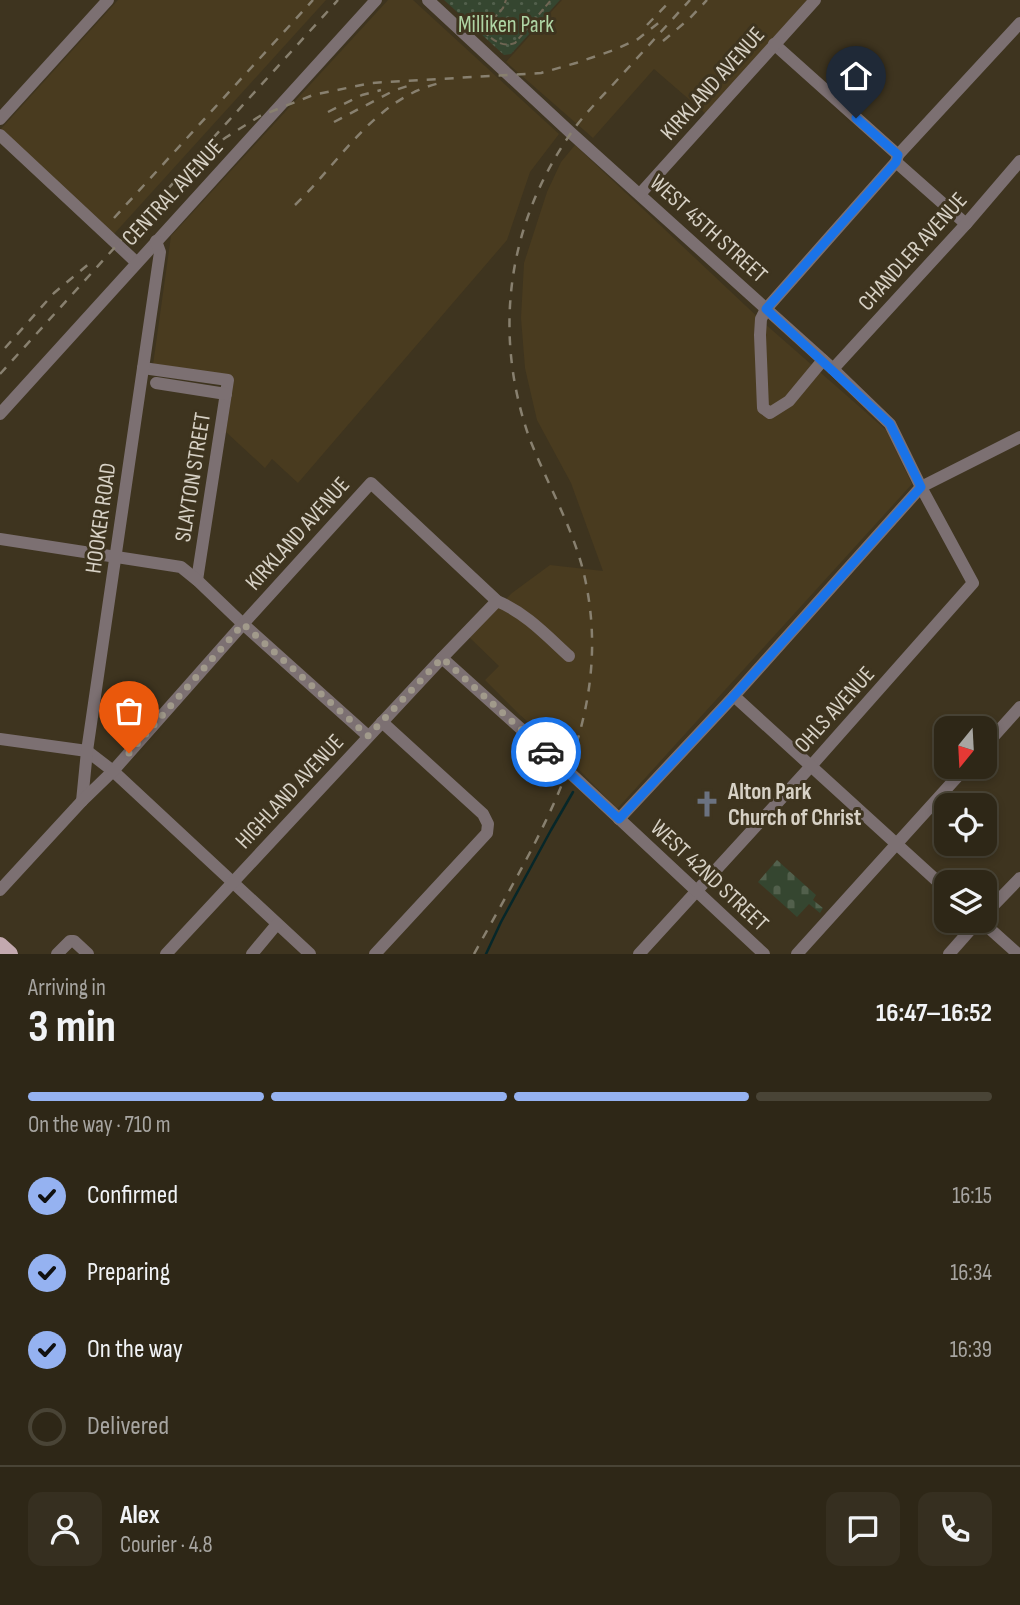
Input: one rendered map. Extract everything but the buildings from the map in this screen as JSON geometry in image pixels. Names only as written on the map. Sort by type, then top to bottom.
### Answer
[{"type":"main road","points":[[0,945],[10,954]]},
{"type":"street","points":[[0,119],[107,0]]},
{"type":"street","name":"CENTRAL AVENUE","points":[[0,414],[376,0]]},
{"type":"street","name":"WEST 45TH STREET","points":[[428,0],[890,424],[973,583]]},
{"type":"street","name":"KIRKLAND AVENUE","points":[[640,194],[815,0]]},
{"type":"street","points":[[823,360],[789,401],[770,413],[764,408],[760,335],[761,319],[766,309],[1020,23]]},
{"type":"street","points":[[774,44],[966,224]]},
{"type":"street","points":[[0,135],[136,262]]},
{"type":"street","name":"CHANDLER AVENUE","points":[[833,369],[966,224],[1020,160]]},
{"type":"street","name":"HOOKER ROAD","points":[[82,801],[160,251],[156,240]]},
{"type":"street","points":[[143,368],[227,387]]},
{"type":"street","points":[[156,383],[227,387]]},
{"type":"street","name":"SLAYTON STREET","points":[[197,580],[227,387]]},
{"type":"street","points":[[619,819],[734,696],[921,487],[1020,437]]},
{"type":"street","name":"KIRKLAND AVENUE","points":[[0,890],[113,771],[371,483],[497,601]]},
{"type":"street","points":[[0,539],[181,567],[368,736]]},
{"type":"street","name":"OHLS AVENUE","points":[[639,954],[973,583]]},
{"type":"street","points":[[497,601],[512,607],[528,619],[569,656]]},
{"type":"street","name":"HIGHLAND AVENUE","points":[[166,954],[497,601]]},
{"type":"street","name":"WEST 42ND STREET","points":[[442,658],[765,954]]},
{"type":"street","points":[[734,696],[934,878]]},
{"type":"street","points":[[998,732],[1020,707]]},
{"type":"street","points":[[375,954],[487,833],[488,824],[483,814],[382,722]]},
{"type":"street","points":[[0,739],[87,751],[113,771],[310,954]]},
{"type":"street","points":[[797,954],[955,779]]},
{"type":"street","points":[[997,901],[1020,877]]},
{"type":"street","points":[[252,954],[277,924]]},
{"type":"street","points":[[949,954],[968,933]]},
{"type":"street","points":[[995,933],[1018,954]]},
{"type":"street","points":[[57,954],[70,941],[74,941],[88,954]]},
{"type":"path","points":[[483,31],[503,8],[506,0]]},
{"type":"path","points":[[478,27],[495,42],[510,45],[515,43],[551,0]]},
{"type":"shaded area","points":[[118,0],[326,0],[113,235],[0,130]]},
{"type":"shaded area","points":[[388,0],[413,0],[559,134],[530,172],[507,240],[298,483],[272,459],[265,468],[226,432],[234,379],[152,372],[171,236]]},
{"type":"shaded area","points":[[562,0],[807,0],[706,114],[654,69],[593,138],[506,62]]},
{"type":"shaded area","points":[[575,145],[764,323],[886,430],[912,484],[617,809],[559,749],[485,680],[499,666],[469,637],[512,593],[550,565],[603,571],[571,483],[537,420],[525,368],[521,318],[524,263],[547,192],[561,162]]},
{"type":"green space","name":"Milliken Park","points":[[444,0],[560,0],[511,54],[504,55]]},
{"type":"green space","points":[[777,860],[816,895],[813,900],[823,908],[820,913],[809,904],[797,917],[758,882]]},
{"type":"waterway","points":[[486,954],[573,792]]},
{"type":"railway","points":[[114,218],[313,0]]},
{"type":"railway","points":[[213,138],[338,0]]},
{"type":"railway","points":[[647,25],[671,0]]},
{"type":"railway","points":[[474,954],[524,863],[567,771],[582,723],[591,674],[591,623],[583,570],[565,519],[529,437],[511,359],[509,320],[512,282],[520,244],[548,171],[569,136],[690,0]]},
{"type":"railway","points":[[663,41],[707,0]]},
{"type":"railway","points":[[0,374],[184,171],[225,138],[260,116],[313,95],[371,83],[541,73],[614,50],[638,39],[661,21]]},
{"type":"railway","points":[[295,205],[377,117],[396,102],[440,83]]},
{"type":"railway","points":[[334,122],[395,90],[411,85]]},
{"type":"railway","points":[[328,112],[362,95],[381,90]]},
{"type":"railway","points":[[5,348],[54,293],[91,262]]},
{"type":"way so far","points":[[129,753],[243,624],[368,736],[442,658],[546,752]]},
{"type":"place","name":"Alton Park Church of Christ","points":[[707,804]]},
{"type":"route","points":[[546,752],[619,819],[734,696],[921,487],[890,424],[766,309],[896,162],[898,155],[856,118]]}]
